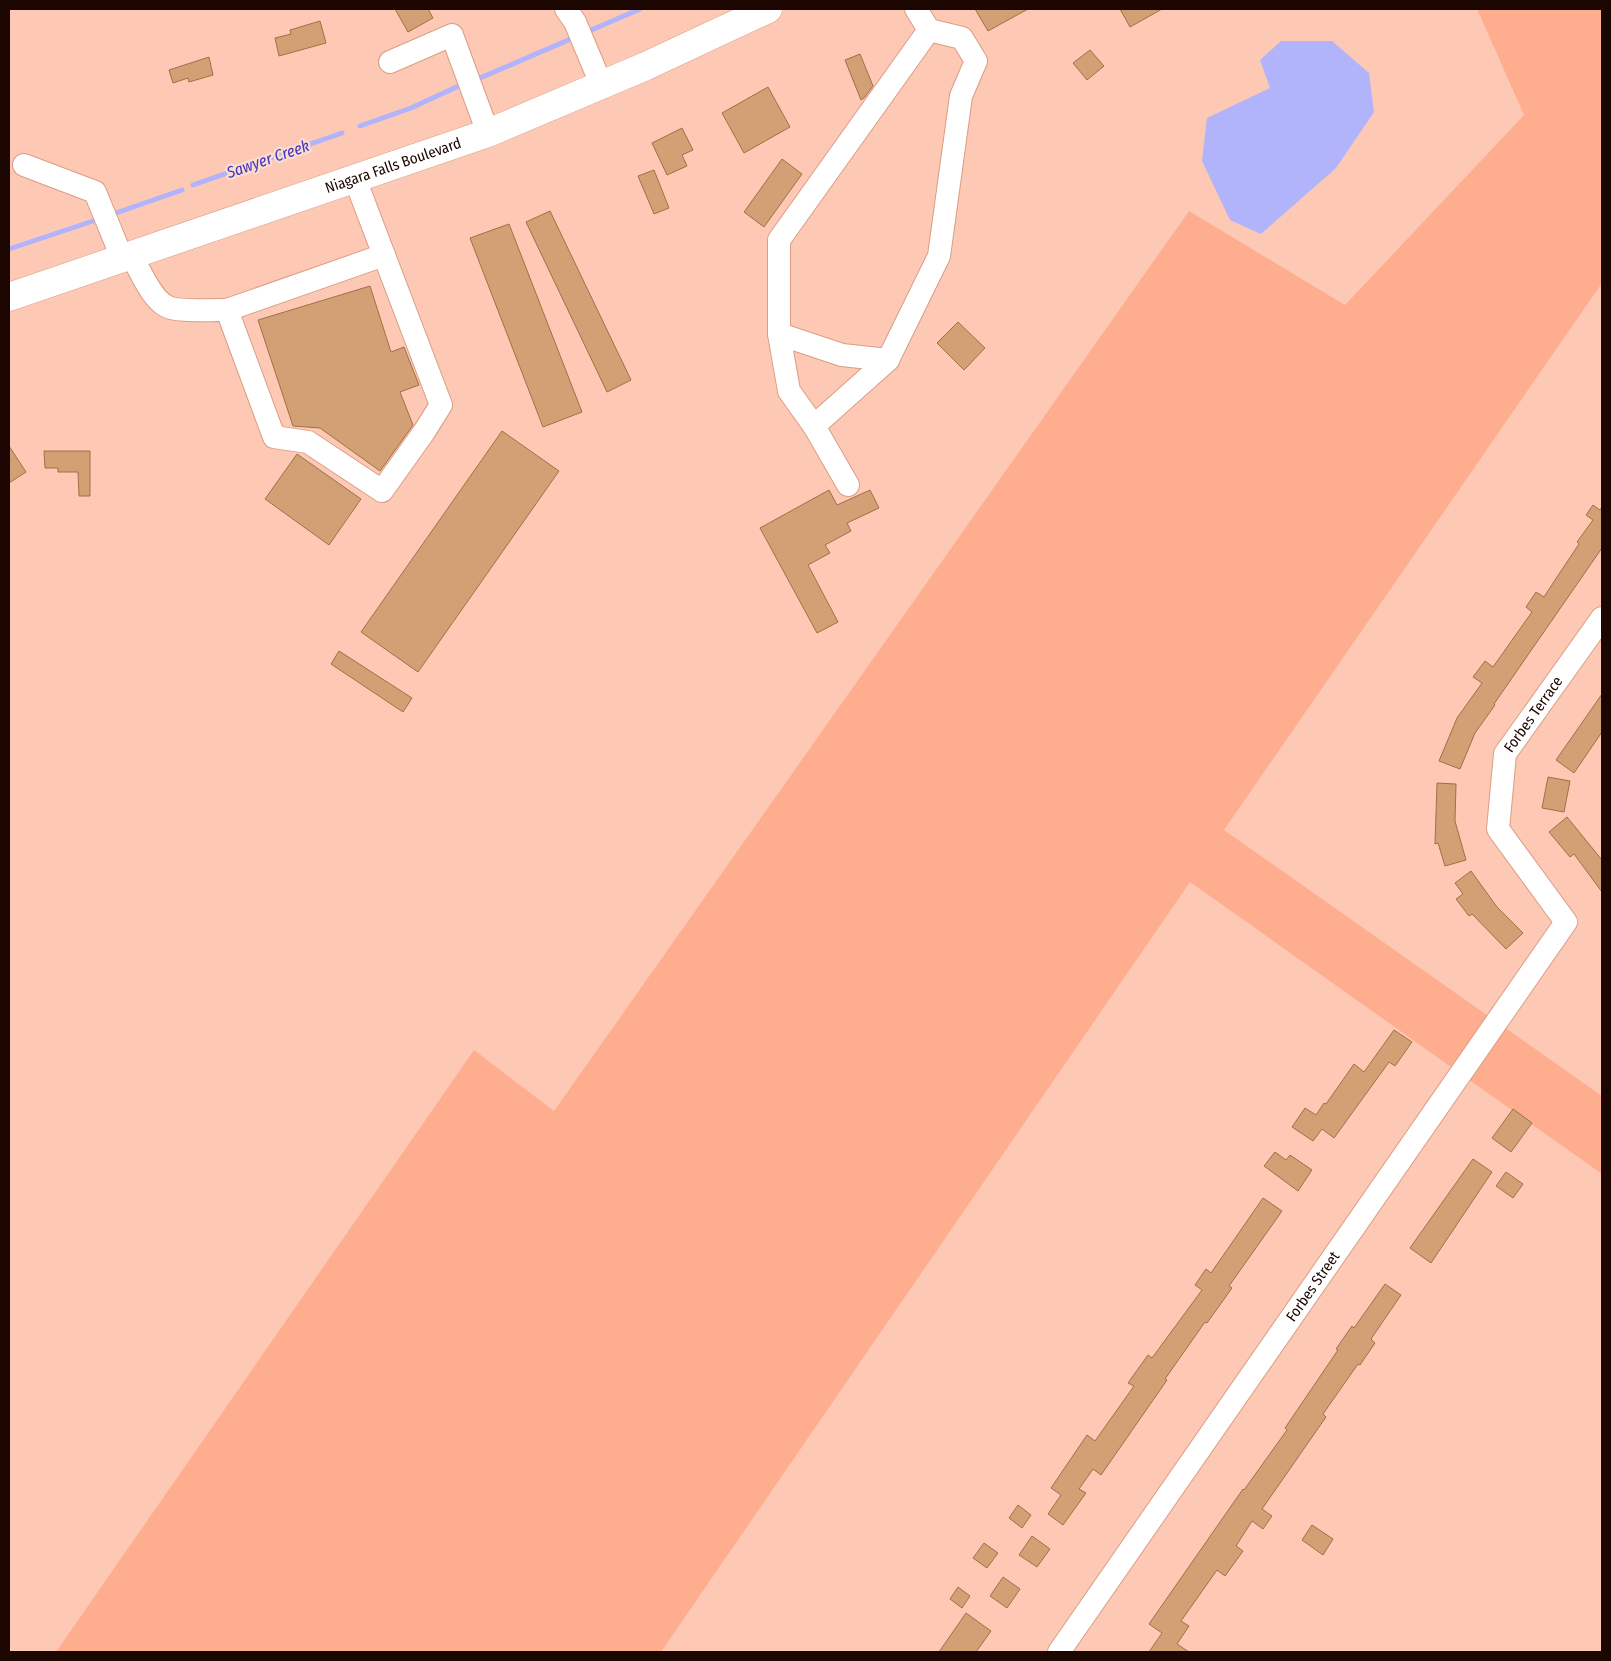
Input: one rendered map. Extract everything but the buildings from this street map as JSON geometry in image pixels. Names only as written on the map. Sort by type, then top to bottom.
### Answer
[{"type":"main road","name":"Niagara Falls Boulevard","points":[[9,297],[488,133],[646,66],[768,9]]},
{"type":"street","points":[[566,9],[575,22],[601,84]]},
{"type":"street","points":[[814,426],[888,360],[939,256],[961,96],[976,61],[962,38],[929,30],[916,9]]},
{"type":"street","points":[[848,485],[814,426],[789,391],[779,334],[779,240],[929,30]]},
{"type":"street","points":[[390,62],[452,35],[488,133]]},
{"type":"street","points":[[24,165],[95,192],[126,257],[156,297],[167,308],[227,310],[384,255]]},
{"type":"street","points":[[227,310],[274,437],[308,442],[382,491],[441,405],[355,179]]},
{"type":"street","points":[[779,334],[842,355],[888,360]]},
{"type":"street","name":"Forbes Terrace","points":[[1566,922],[1498,830],[1505,754],[1602,618]]},
{"type":"street","name":"Forbes Street","points":[[1059,1652],[1566,922]]},
{"type":"shaded area","points":[[1477,9],[1602,9],[1602,283],[1224,830],[1602,1096],[1602,1174],[1190,882],[661,1652],[56,1652],[474,1050],[554,1111],[1189,211],[1345,305],[1524,115]]},
{"type":"water","points":[[1281,41],[1332,41],[1369,73],[1374,112],[1336,168],[1261,234],[1230,220],[1202,161],[1207,118],[1270,88],[1260,60]]},
{"type":"waterway","name":"Sawyer Creek","points":[[589,31],[640,9]]},
{"type":"waterway","name":"Sawyer Creek","points":[[480,78],[573,38]]},
{"type":"waterway","name":"Sawyer Creek","points":[[360,126],[411,108],[461,85]]},
{"type":"waterway","name":"Sawyer Creek","points":[[193,185],[342,133]]},
{"type":"waterway","name":"Sawyer Creek","points":[[116,213],[182,190]]},
{"type":"waterway","name":"Sawyer Creek","points":[[9,249],[96,220]]}]
